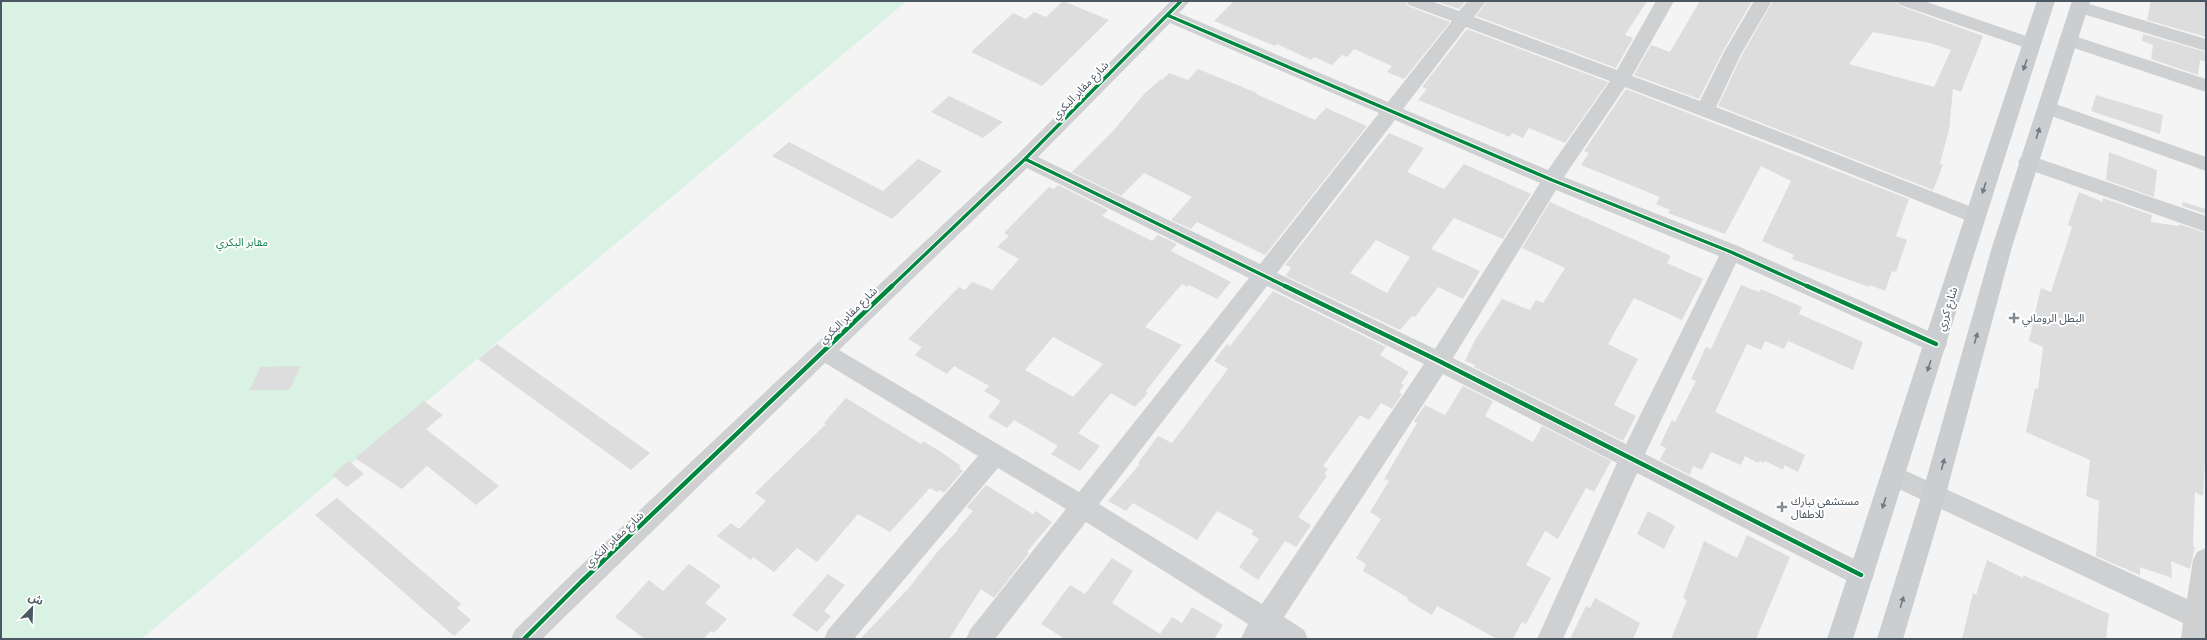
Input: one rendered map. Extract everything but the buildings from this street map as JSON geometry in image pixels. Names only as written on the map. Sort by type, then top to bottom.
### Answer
[{"type":"main road","name":"شارع كرري","points":[[1840,639],[1936,344],[1975,216],[2046,1]]},
{"type":"main road","points":[[1890,639],[1934,494],[2002,247],[2028,162],[2080,4]]},
{"type":"street","points":[[1415,1],[1705,110],[1975,216]]},
{"type":"street","points":[[979,639],[1476,1]]},
{"type":"street","points":[[1260,630],[1439,361],[1552,180],[1621,79],[1665,1]]},
{"type":"street","points":[[1705,110],[1732,54],[1763,1]]},
{"type":"street","points":[[1906,1],[2032,44]]},
{"type":"street","points":[[2080,4],[2206,45]]},
{"type":"street","points":[[1174,8],[1390,110],[1552,180],[1731,252],[1936,344]]},
{"type":"street","name":"شارع مقابر البكري","points":[[524,639],[823,351],[1026,159],[1174,8]]},
{"type":"street","points":[[2068,40],[2206,86]]},
{"type":"street","points":[[2046,107],[2206,164]]},
{"type":"street","points":[[1026,159],[1439,361],[1861,575]]},
{"type":"street","points":[[2028,162],[2206,224]]},
{"type":"street","points":[[1550,639],[1631,458],[1731,252]]},
{"type":"street","points":[[823,351],[1082,506],[1260,630],[1295,639]]},
{"type":"street","points":[[837,639],[995,454]]},
{"type":"street","points":[[1893,475],[2200,626],[2206,560]]},
{"type":"green space","name":"مقابر البكري","points":[[1,1],[907,1],[141,639],[1,639]]},
{"type":"cycle path","points":[[524,639],[581,582],[1025,159],[1181,1]]},
{"type":"cycle path","points":[[1167,15],[1552,180],[1731,252],[1936,344]]},
{"type":"cycle path","points":[[1025,159],[1439,361],[1861,575]]},
{"type":"place","name":"البطل الروماني","points":[[2014,318]]},
{"type":"place","name":"مستشفى تبارك للاطفال","points":[[1782,507]]}]
